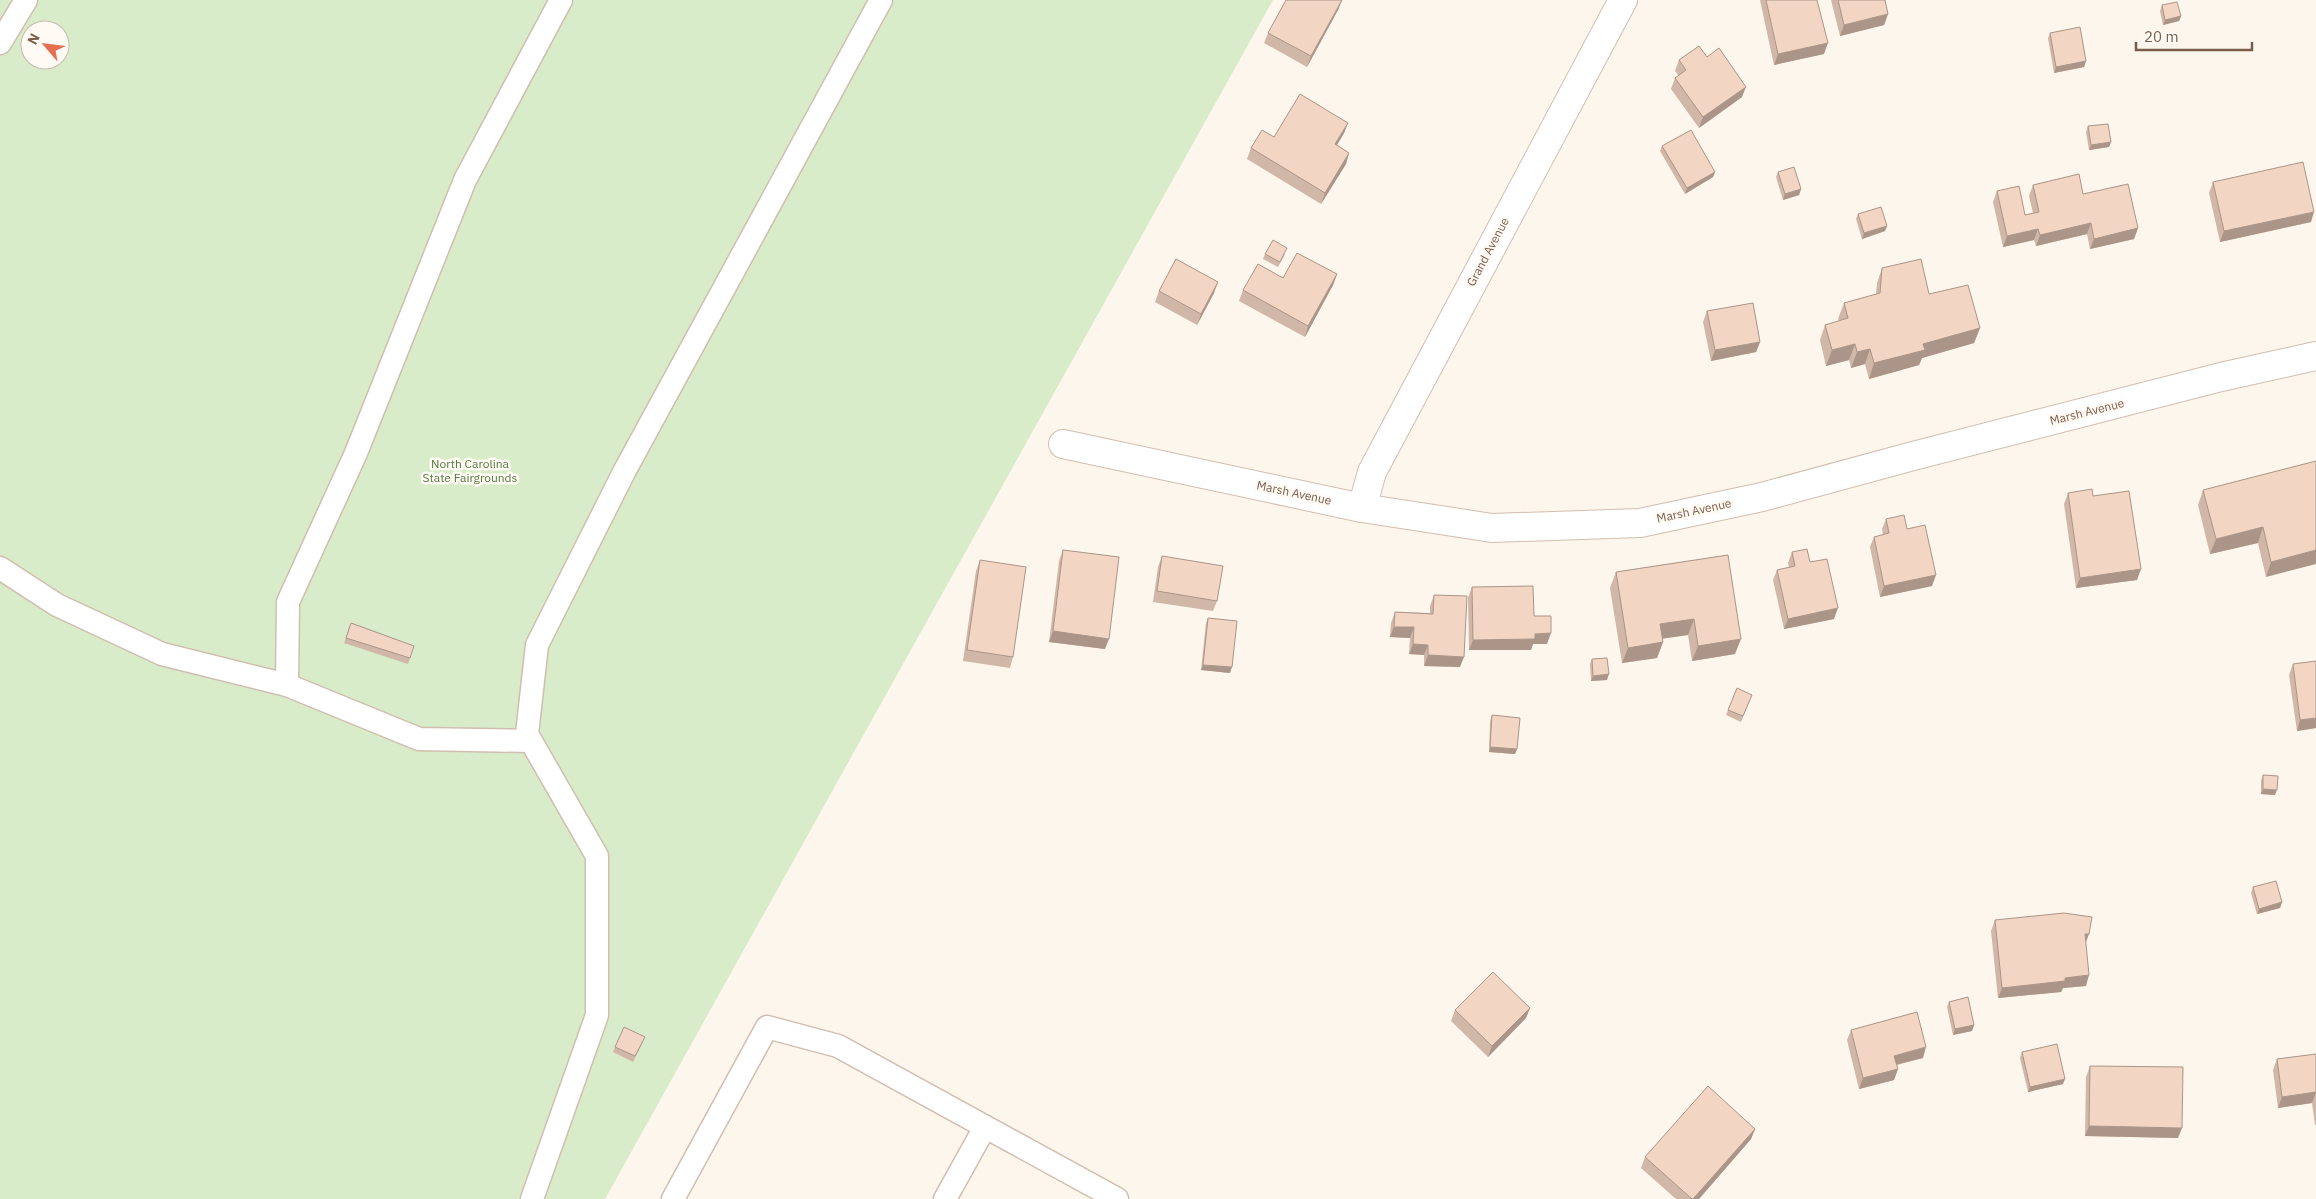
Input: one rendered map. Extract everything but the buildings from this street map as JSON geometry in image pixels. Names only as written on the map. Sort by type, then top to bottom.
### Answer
[{"type":"street","name":"Grand Avenue","points":[[1362,508],[1372,472],[1623,0]]},
{"type":"street","name":"Marsh Avenue","points":[[1063,444],[1362,508],[1492,528],[1640,523],[1762,497],[1923,453],[2211,380],[2316,356]]},
{"type":"lane","points":[[0,43],[26,0]]},
{"type":"lane","points":[[287,684],[288,602],[356,453],[465,180],[561,0]]},
{"type":"lane","points":[[532,1199],[597,1015],[597,856],[527,734],[537,645],[624,472],[881,0]]},
{"type":"lane","points":[[0,568],[57,605],[162,654],[287,684],[419,739],[531,741]]},
{"type":"lane","points":[[673,1199],[768,1027],[838,1046],[1117,1199]]},
{"type":"lane","points":[[945,1199],[985,1127]]},
{"type":"green space","name":"North Carolina State Fairgrounds","points":[[0,0],[1273,0],[605,1199],[0,1199]]}]
